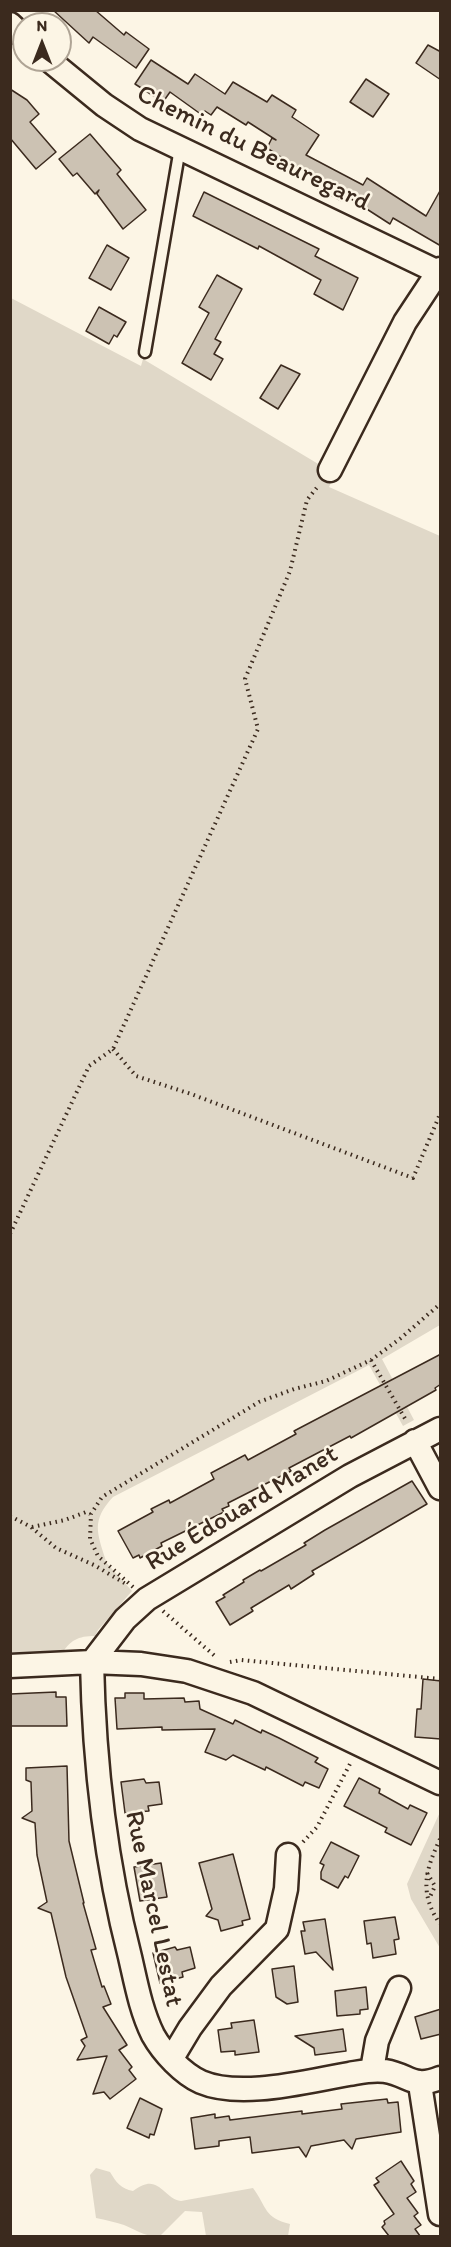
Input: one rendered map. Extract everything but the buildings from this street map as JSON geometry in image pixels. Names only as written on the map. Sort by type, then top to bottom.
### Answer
[{"type":"street","name":"Chemin du Beauregard","points":[[64,72],[104,105],[140,129],[440,271]]},
{"type":"street","points":[[330,470],[405,322],[440,271]]},
{"type":"street","name":"Rue Édouard Manet","points":[[92,1662],[141,1594],[350,1476],[441,1429]]},
{"type":"street","points":[[415,1441],[441,1488]]},
{"type":"street","points":[[10,1666],[92,1662],[162,1666],[222,1681],[253,1693],[441,1784]]},
{"type":"street","name":"Rue Marcel Lestat","points":[[92,1662],[94,1737],[100,1797],[116,1899],[144,2010],[154,2036],[193,2078],[235,2089],[263,2087],[372,2070],[430,2081]]},
{"type":"street","points":[[172,2058],[190,2028],[221,1986],[277,1929],[286,1889],[288,1855]]},
{"type":"street","points":[[372,2070],[377,2041],[399,1988]]},
{"type":"street","points":[[430,2081],[441,2214]]},
{"type":"lane","points":[[144,352],[180,148]]},
{"type":"path","points":[[10,1234],[89,1066],[113,1048],[258,729],[245,679],[290,571],[307,500],[330,470]]},
{"type":"path","points":[[113,1048],[136,1076],[191,1094],[412,1178],[441,1114]]},
{"type":"path","points":[[441,1304],[372,1360],[326,1381],[294,1389],[259,1402],[102,1497],[90,1514],[90,1539],[98,1556],[223,1664],[241,1660],[441,1679]]},
{"type":"path","points":[[372,1360],[415,1441]]},
{"type":"path","points":[[31,1527],[65,1520],[86,1512],[90,1514]]},
{"type":"path","points":[[10,1516],[31,1527],[56,1548],[94,1565],[141,1594]]},
{"type":"path","points":[[288,1855],[317,1827],[360,1745]]},
{"type":"path","points":[[441,1839],[432,1855],[425,1885],[434,1914],[441,1924]]},
{"type":"path","points":[[427,1873],[435,1886],[428,1899]]},
{"type":"shaded area","points":[[11,298],[141,366],[143,359],[335,474],[329,487],[440,536],[440,1325],[382,1359],[414,1420],[403,1426],[369,1365],[113,1497],[101,1513],[99,1520],[98,1534],[106,1561],[103,1559],[132,1591],[95,1636],[75,1640],[61,1655],[11,1660]]},
{"type":"shaded area","points":[[440,1812],[440,1948],[411,1899],[407,1884]]},
{"type":"shaded area","points":[[96,2168],[110,2172],[125,2189],[133,2191],[149,2184],[155,2185],[181,2201],[253,2188],[267,2211],[275,2219],[290,2224],[288,2236],[206,2236],[202,2212],[185,2211],[161,2235],[156,2236],[96,2218],[90,2175]]}]
